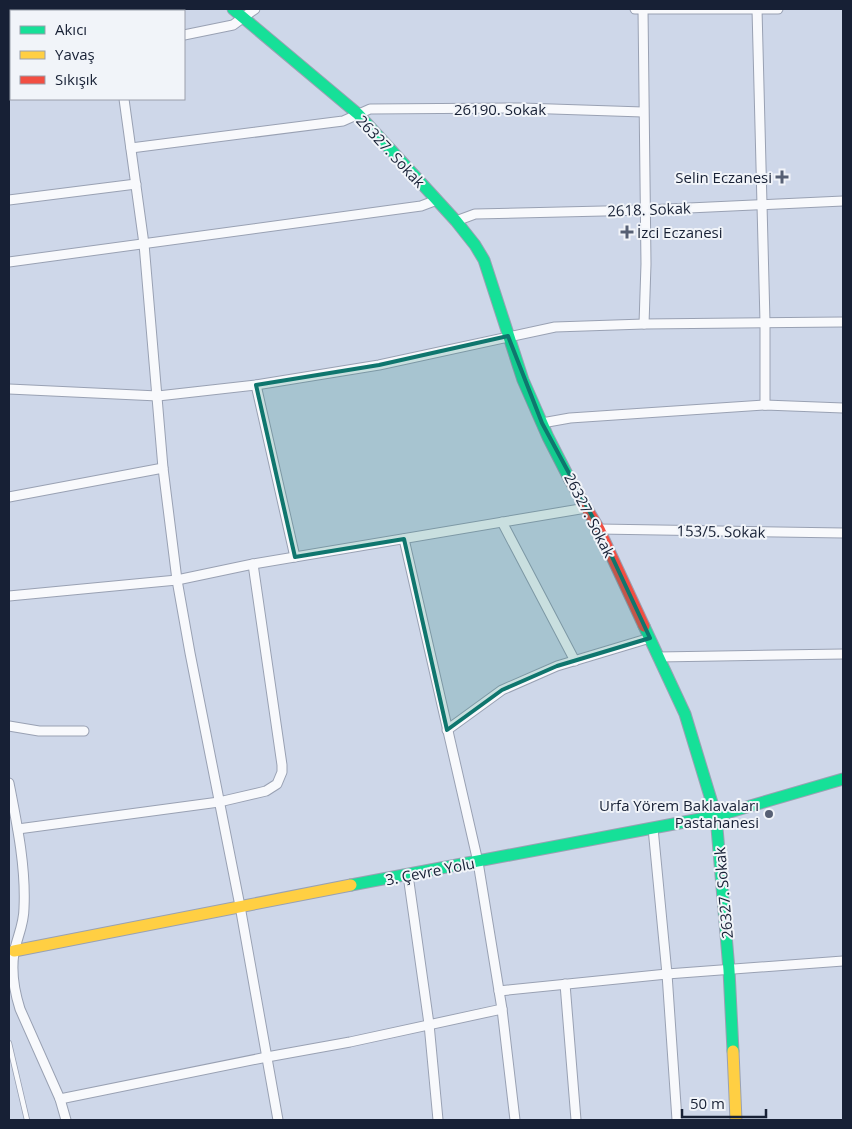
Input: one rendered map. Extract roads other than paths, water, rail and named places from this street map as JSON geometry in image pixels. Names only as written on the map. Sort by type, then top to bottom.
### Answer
[{"type":"street","name":"26327. Sokak","points":[[234,9],[358,114],[456,220],[484,260],[524,381],[542,423],[586,508],[599,529],[685,714],[697,759],[716,816],[729,970],[736,1120]]},
{"type":"street","points":[[185,36],[233,25],[255,9]]},
{"type":"street","points":[[635,9],[778,9]]},
{"type":"street","points":[[643,9],[643,112],[646,210],[644,324]]},
{"type":"street","points":[[757,9],[765,322],[765,405]]},
{"type":"street","points":[[124,100],[144,244],[163,468],[177,580],[240,906],[278,1120]]},
{"type":"street","name":"26190. Sokak","points":[[131,148],[343,121],[370,109],[522,108],[643,112]]},
{"type":"street","points":[[9,200],[136,184]]},
{"type":"street","points":[[9,258],[9,262],[144,244],[421,206],[437,200]]},
{"type":"street","name":"2618. Sokak","points":[[456,220],[475,214],[646,210],[843,201]]},
{"type":"street","points":[[9,389],[158,396],[256,385],[379,365],[556,327],[843,322]]},
{"type":"street","points":[[256,385],[295,557]]},
{"type":"street","points":[[542,423],[570,418],[765,405],[843,408]]},
{"type":"street","points":[[9,497],[163,468]]},
{"type":"street","points":[[9,596],[177,580],[253,564],[586,508]]},
{"type":"street","points":[[502,522],[575,661]]},
{"type":"street","name":"153/5. Sokak","points":[[599,529],[843,533]]},
{"type":"street","points":[[404,539],[478,862],[502,1009],[516,1120]]},
{"type":"street","points":[[18,829],[219,802],[273,788],[282,772],[253,564]]},
{"type":"street","points":[[447,730],[502,690],[557,666],[650,638]]},
{"type":"street","points":[[658,657],[843,654]]},
{"type":"street","points":[[9,726],[39,731],[84,731]]},
{"type":"street","name":"3. Çevre Yolu","points":[[11,952],[240,906],[716,816],[843,780]]},
{"type":"street","points":[[9,783],[18,829],[24,889],[22,928],[11,952],[15,994],[60,1100],[66,1120]]},
{"type":"street","points":[[653,828],[667,974],[677,1120]]},
{"type":"street","points":[[408,875],[429,1024],[438,1120]]},
{"type":"street","points":[[499,990],[667,974],[843,961]]},
{"type":"street","points":[[565,984],[576,1120]]},
{"type":"street","points":[[60,1100],[267,1057],[350,1042],[502,1009]]},
{"type":"lane","points":[[9,1043],[28,1120]]},
{"type":"place","name":"Selin Eczanesi","points":[[782,177]]},
{"type":"place","name":"İzci Eczanesi","points":[[627,232]]},
{"type":"place","name":"Urfa Yörem Baklavaları Pastahanesi","points":[[769,814]]}]
